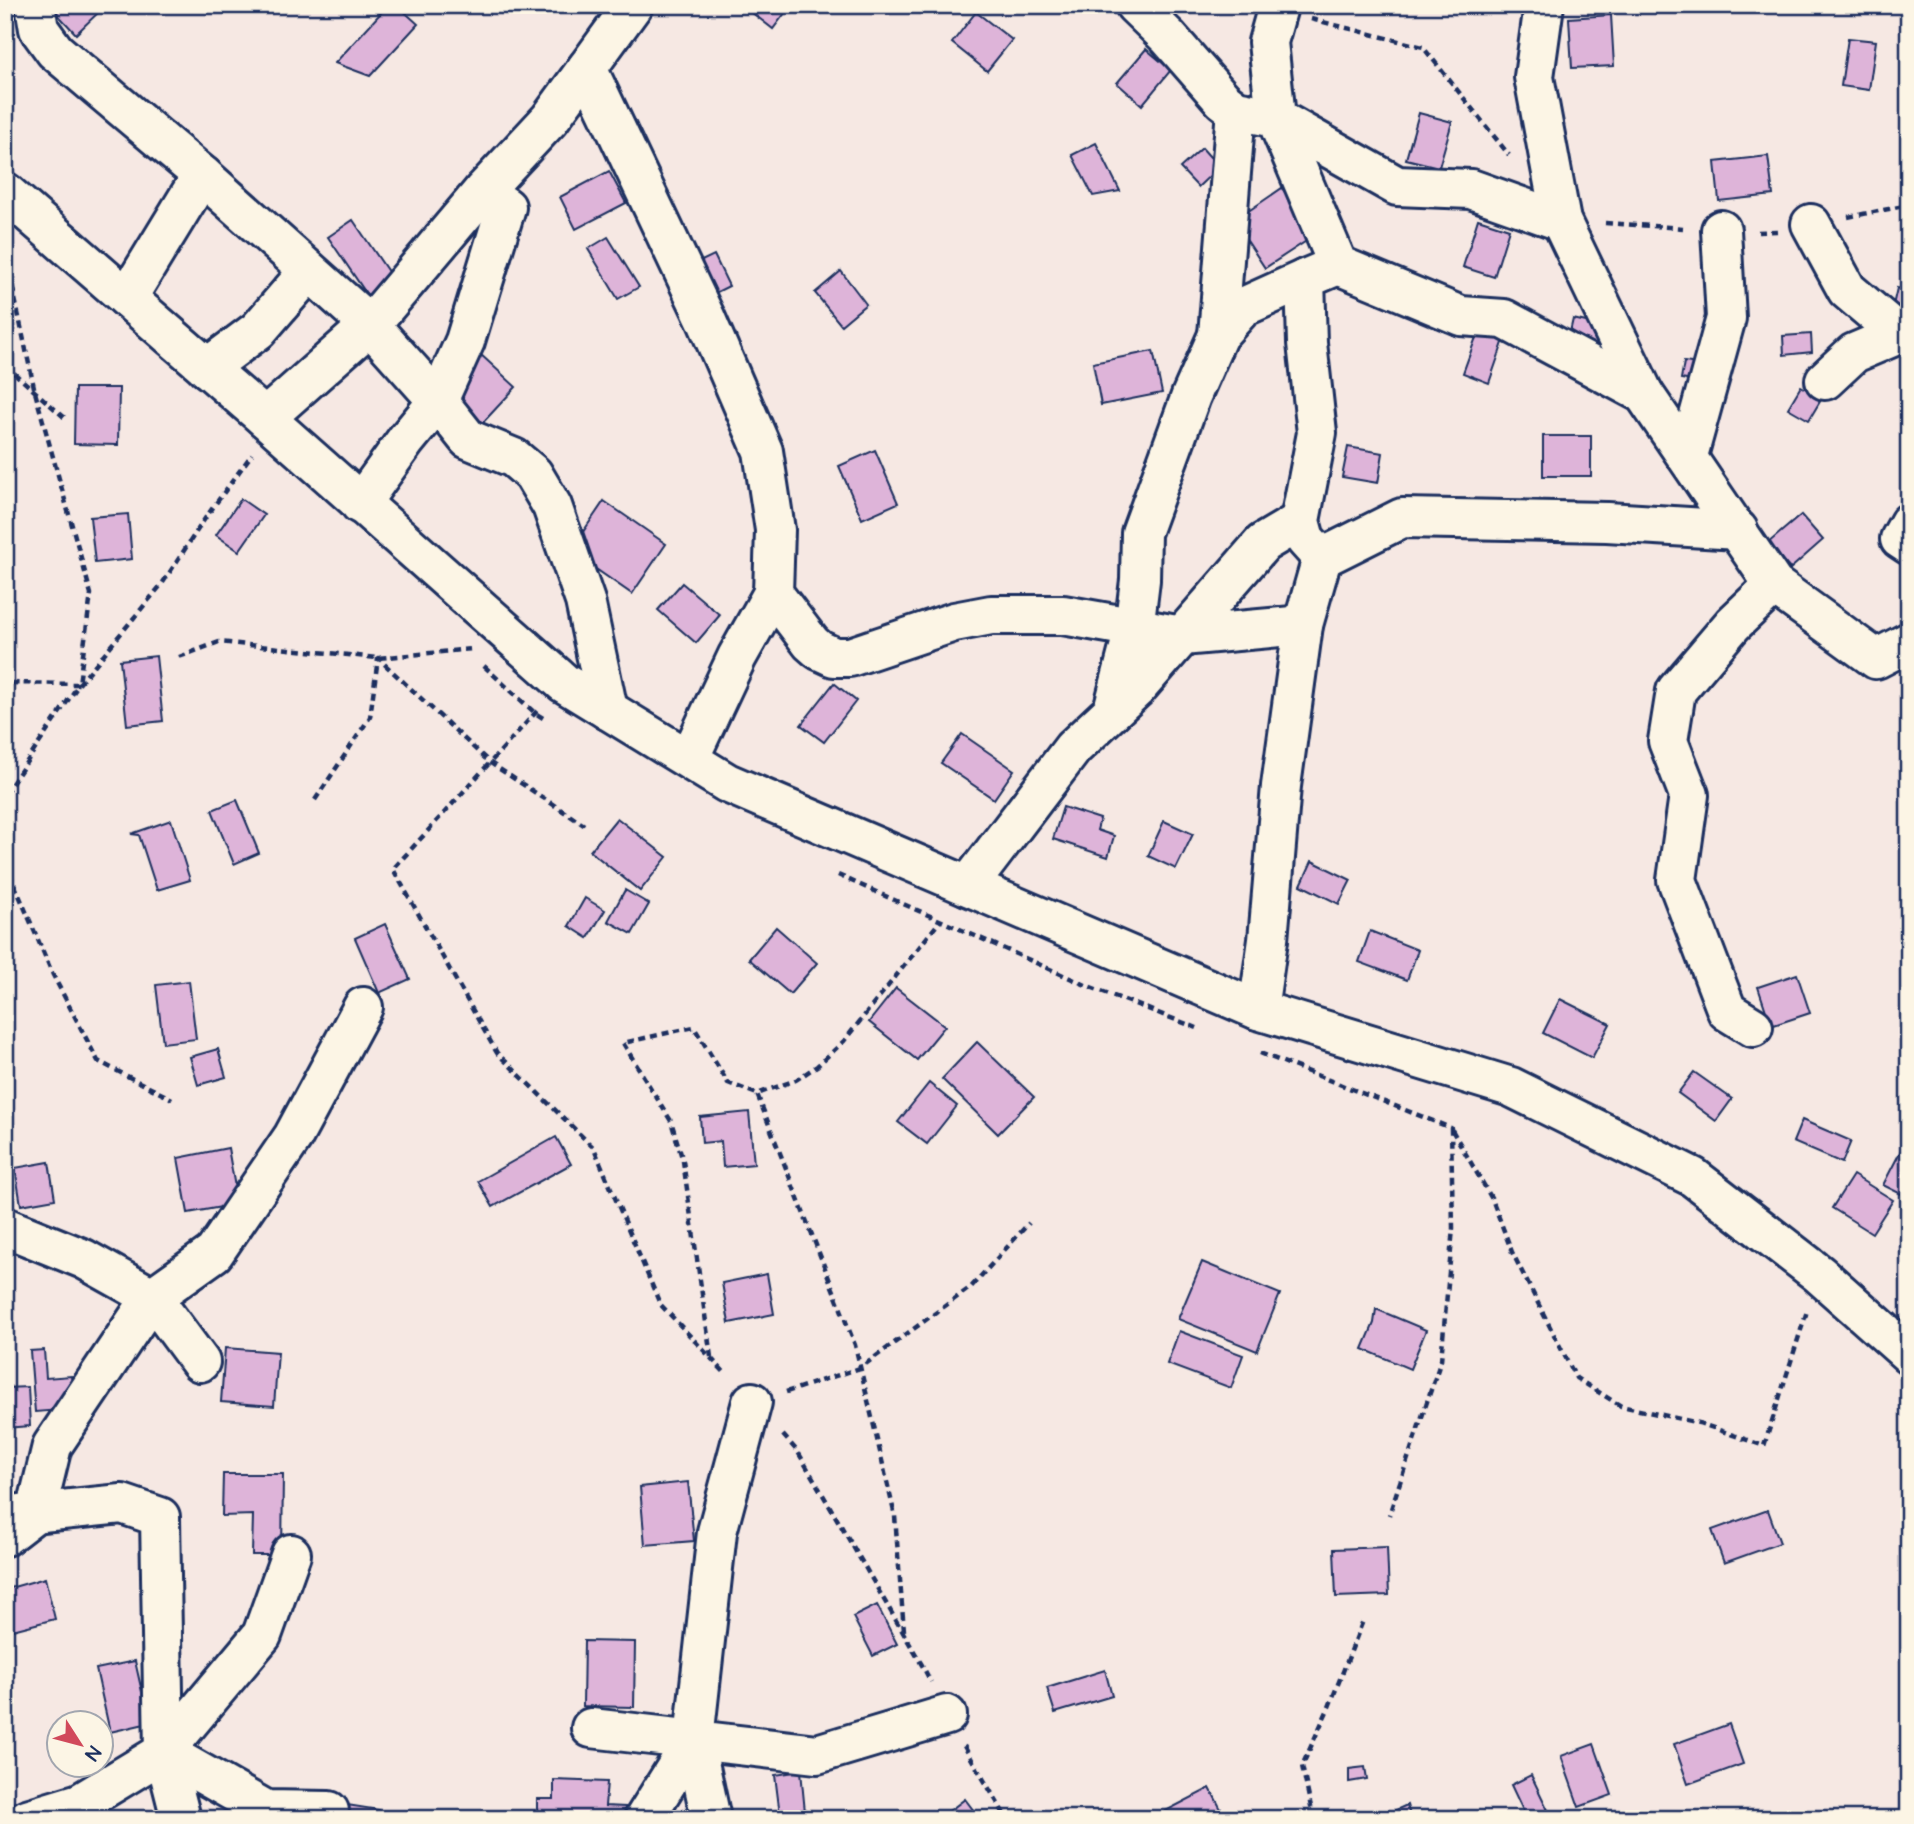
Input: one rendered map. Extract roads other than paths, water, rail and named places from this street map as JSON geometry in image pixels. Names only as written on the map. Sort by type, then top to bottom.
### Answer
[{"type":"street","points":[[35,5],[39,29],[55,51],[202,175],[370,325],[468,439],[514,458],[533,474],[552,506],[585,601],[608,710]]},
{"type":"street","points":[[265,418],[370,325],[483,191],[550,119],[633,5]]},
{"type":"street","points":[[1135,5],[1168,37],[1223,100],[1236,110],[1276,118],[1397,186],[1471,189],[1561,220]]},
{"type":"street","points":[[1544,5],[1534,77],[1561,220],[1644,394],[1774,584],[1877,659],[1909,642]]},
{"type":"street","points":[[1278,10],[1268,42],[1276,118],[1321,272],[1307,343],[1317,433],[1300,521],[1305,539],[1322,558]]},
{"type":"street","points":[[587,68],[706,319],[763,451],[775,530],[773,593],[737,657],[689,759]]},
{"type":"street","points":[[1218,335],[1236,110]]},
{"type":"street","points":[[127,298],[202,175]]},
{"type":"street","points":[[360,504],[438,401],[465,341],[506,207],[483,191]]},
{"type":"street","points":[[5,192],[564,683],[727,783],[1258,1010],[1511,1087],[1693,1177],[1819,1274],[1909,1354]]},
{"type":"street","points":[[1811,224],[1847,290],[1904,333]]},
{"type":"street","points":[[1688,456],[1726,318],[1721,230]]},
{"type":"street","points":[[207,368],[258,330],[309,271]]},
{"type":"street","points":[[1113,710],[1134,629],[1140,580],[1141,533],[1191,396],[1218,335],[1243,307],[1321,272],[1461,316],[1504,319],[1644,394]]},
{"type":"street","points":[[1825,380],[1854,353],[1904,333]]},
{"type":"street","points":[[1258,1010],[1268,940],[1281,786],[1303,625],[1322,558],[1402,518],[1607,522],[1738,530]]},
{"type":"street","points":[[968,886],[1073,748],[1136,689],[1263,543],[1300,521]]},
{"type":"street","points":[[1909,523],[1900,539],[1909,545]]},
{"type":"street","points":[[1753,1027],[1727,1011],[1676,880],[1689,795],[1668,741],[1676,691],[1733,624],[1774,584]]},
{"type":"street","points":[[773,593],[811,643],[834,657],[850,657],[954,622],[991,615],[1063,615],[1182,636],[1303,625]]},
{"type":"street","points":[[5,1536],[21,1514],[52,1446],[152,1297],[214,1253],[293,1137],[363,1007]]},
{"type":"street","points":[[5,1227],[84,1259],[152,1297],[200,1362]]},
{"type":"street","points":[[711,1819],[694,1739],[716,1532],[752,1402]]},
{"type":"street","points":[[21,1514],[122,1504],[160,1517],[164,1752],[181,1819]]},
{"type":"street","points":[[27,1819],[80,1803],[164,1752],[262,1635],[291,1554]]},
{"type":"street","points":[[591,1728],[817,1754],[947,1715]]},
{"type":"street","points":[[644,1819],[694,1739]]},
{"type":"street","points":[[164,1752],[266,1810],[329,1811]]}]
